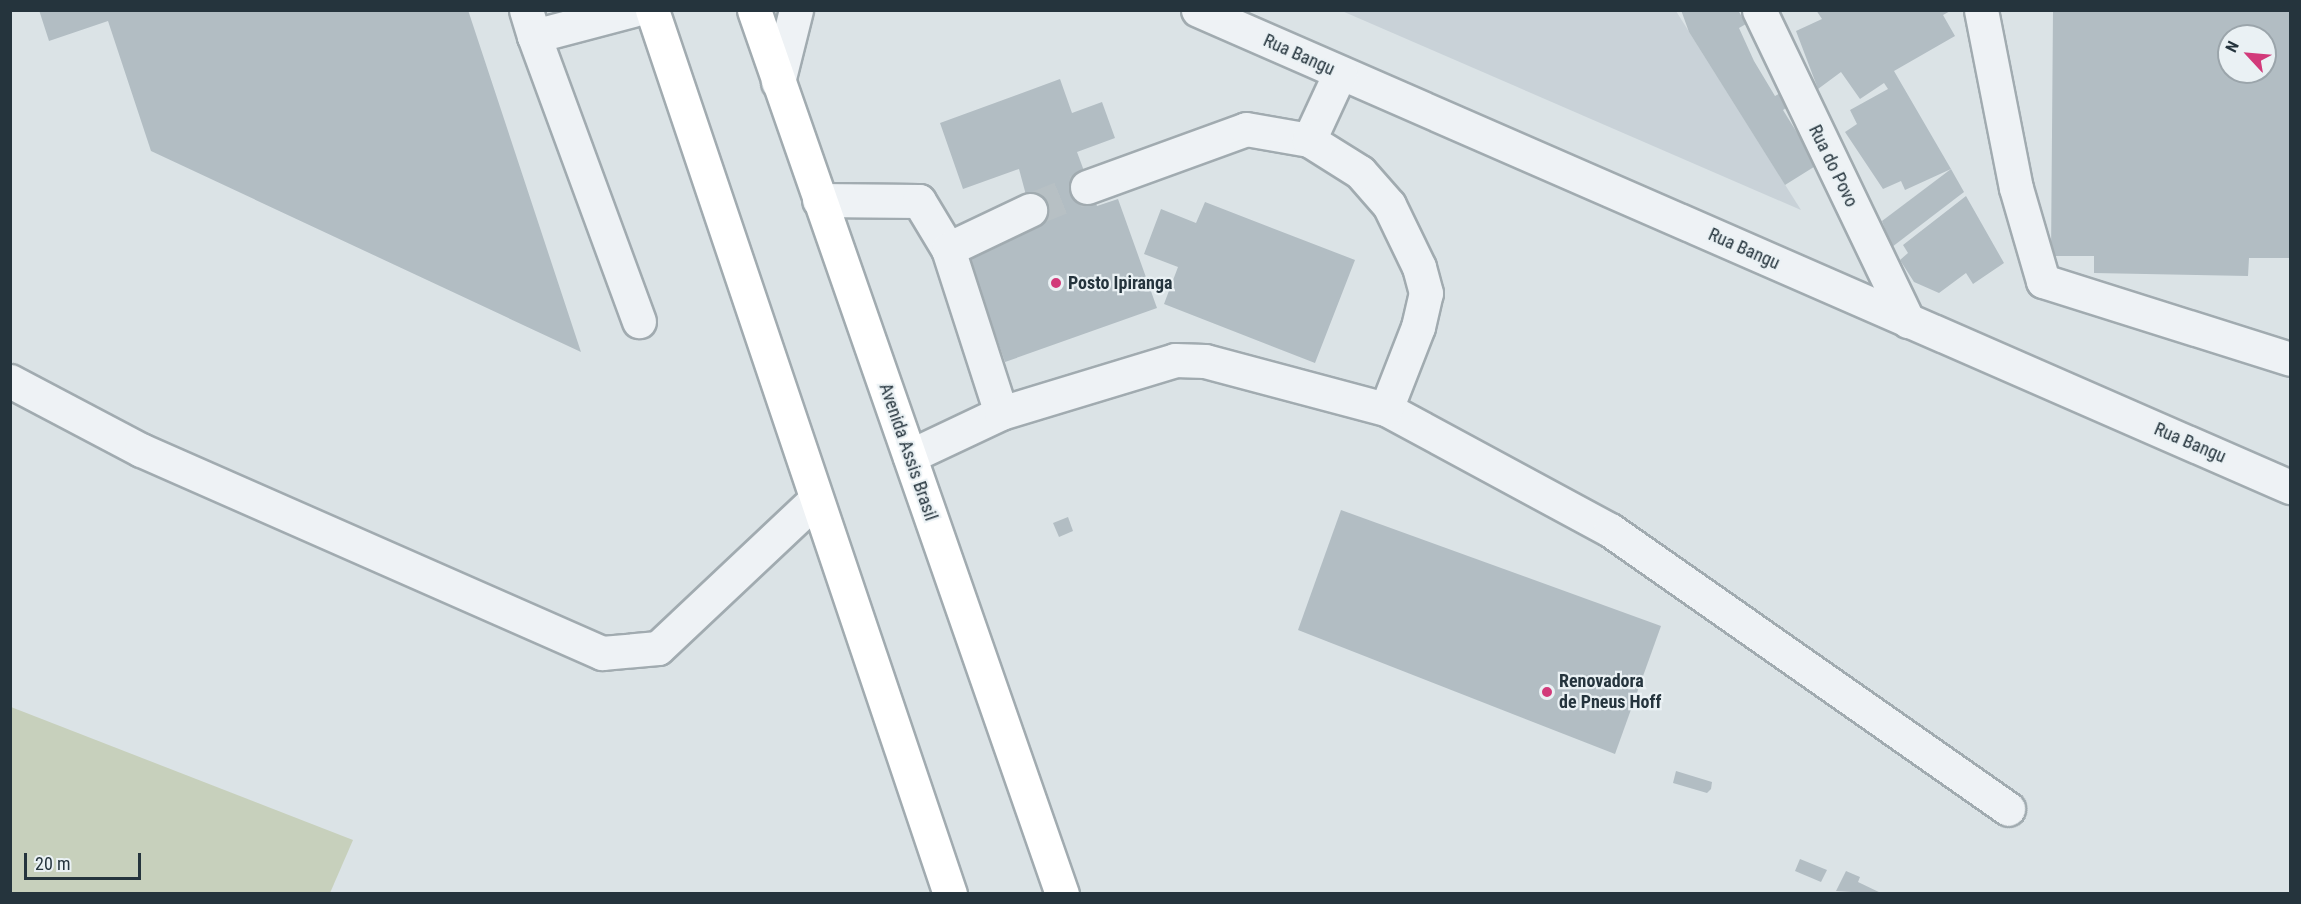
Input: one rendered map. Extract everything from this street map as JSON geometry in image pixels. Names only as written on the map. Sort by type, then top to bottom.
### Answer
[{"type":"main road","points":[[652,10],[950,894]]},
{"type":"main road","name":"Avenida Assis Brasil","points":[[754,10],[1062,894]]},
{"type":"street","points":[[633,10],[530,23],[639,321]]},
{"type":"street","points":[[772,10],[778,82]]},
{"type":"street","points":[[778,82],[796,10]]},
{"type":"street","name":"Rua Bangu","points":[[1198,10],[2290,487]]},
{"type":"street","name":"Rua do Povo","points":[[1759,10],[1908,321]]},
{"type":"street","points":[[1981,10],[2016,188],[2043,281],[2290,359]]},
{"type":"street","points":[[1310,140],[1340,73]]},
{"type":"street","points":[[1087,187],[1246,129],[1310,140],[1360,172],[1389,206],[1419,267],[1426,293],[1418,327],[1386,409]]},
{"type":"street","points":[[819,200],[919,201],[948,249],[1001,413]]},
{"type":"street","points":[[948,249],[1030,210]]},
{"type":"street","points":[[910,456],[1001,413],[1175,360],[1205,362],[1386,409],[1610,530],[2008,809]]},
{"type":"street","points":[[10,381],[141,450],[602,653],[657,648],[816,499]]},
{"type":"shaded area","points":[[1342,11],[1676,11],[1801,210],[1531,93]]},
{"type":"green space","points":[[11,707],[353,840],[330,893],[11,893]]},
{"type":"building","points":[[39,10],[468,10],[581,352],[151,151],[108,21],[49,41]]},
{"type":"building","points":[[1681,10],[1738,10],[1746,24],[1739,28],[1754,61],[1775,96],[1782,92],[1789,106],[1783,110],[1817,165],[1785,185],[1689,32]]},
{"type":"building","points":[[1816,10],[1952,10],[1943,15],[1955,36],[1894,71],[1951,169],[1905,190],[1901,181],[1883,189],[1845,132],[1857,124],[1850,110],[1888,89],[1884,83],[1860,99],[1841,72],[1818,89],[1796,31],[1822,19]]},
{"type":"building","points":[[2053,10],[2290,10],[2290,258],[2249,258],[2248,276],[2094,273],[2094,256],[2051,256]]},
{"type":"building","points":[[1060,79],[1072,113],[1102,102],[1115,138],[1077,152],[1097,206],[1118,199],[1157,308],[1005,362],[966,250],[1030,210],[1019,169],[963,189],[940,123]]},
{"type":"building","points":[[1951,169],[1964,192],[1892,247],[1882,221]]},
{"type":"building","points":[[1966,196],[2004,263],[1973,284],[1966,273],[1939,293],[1914,282],[1900,260],[1908,253],[1903,245]]},
{"type":"building","points":[[1205,202],[1355,260],[1315,363],[1164,304],[1178,267],[1144,254],[1161,209],[1196,223]]},
{"type":"building","name":"Renovadora de Pneus Hoff","points":[[1341,510],[1661,626],[1615,754],[1298,630]]},
{"type":"building","points":[[1068,517],[1073,531],[1059,537],[1053,523]]},
{"type":"building","points":[[1676,771],[1712,782],[1711,789],[1707,793],[1673,783]]},
{"type":"building","points":[[1800,859],[1827,870],[1821,882],[1795,871]]},
{"type":"building","points":[[1846,871],[1860,877],[1858,882],[1883,894],[1836,891]]},
{"type":"tunnel","points":[[1030,210],[1087,187]]},
{"type":"place","name":"Posto Ipiranga","points":[[1056,283]]},
{"type":"place","name":"Renovadora de Pneus Hoff","points":[[1547,692]]}]
